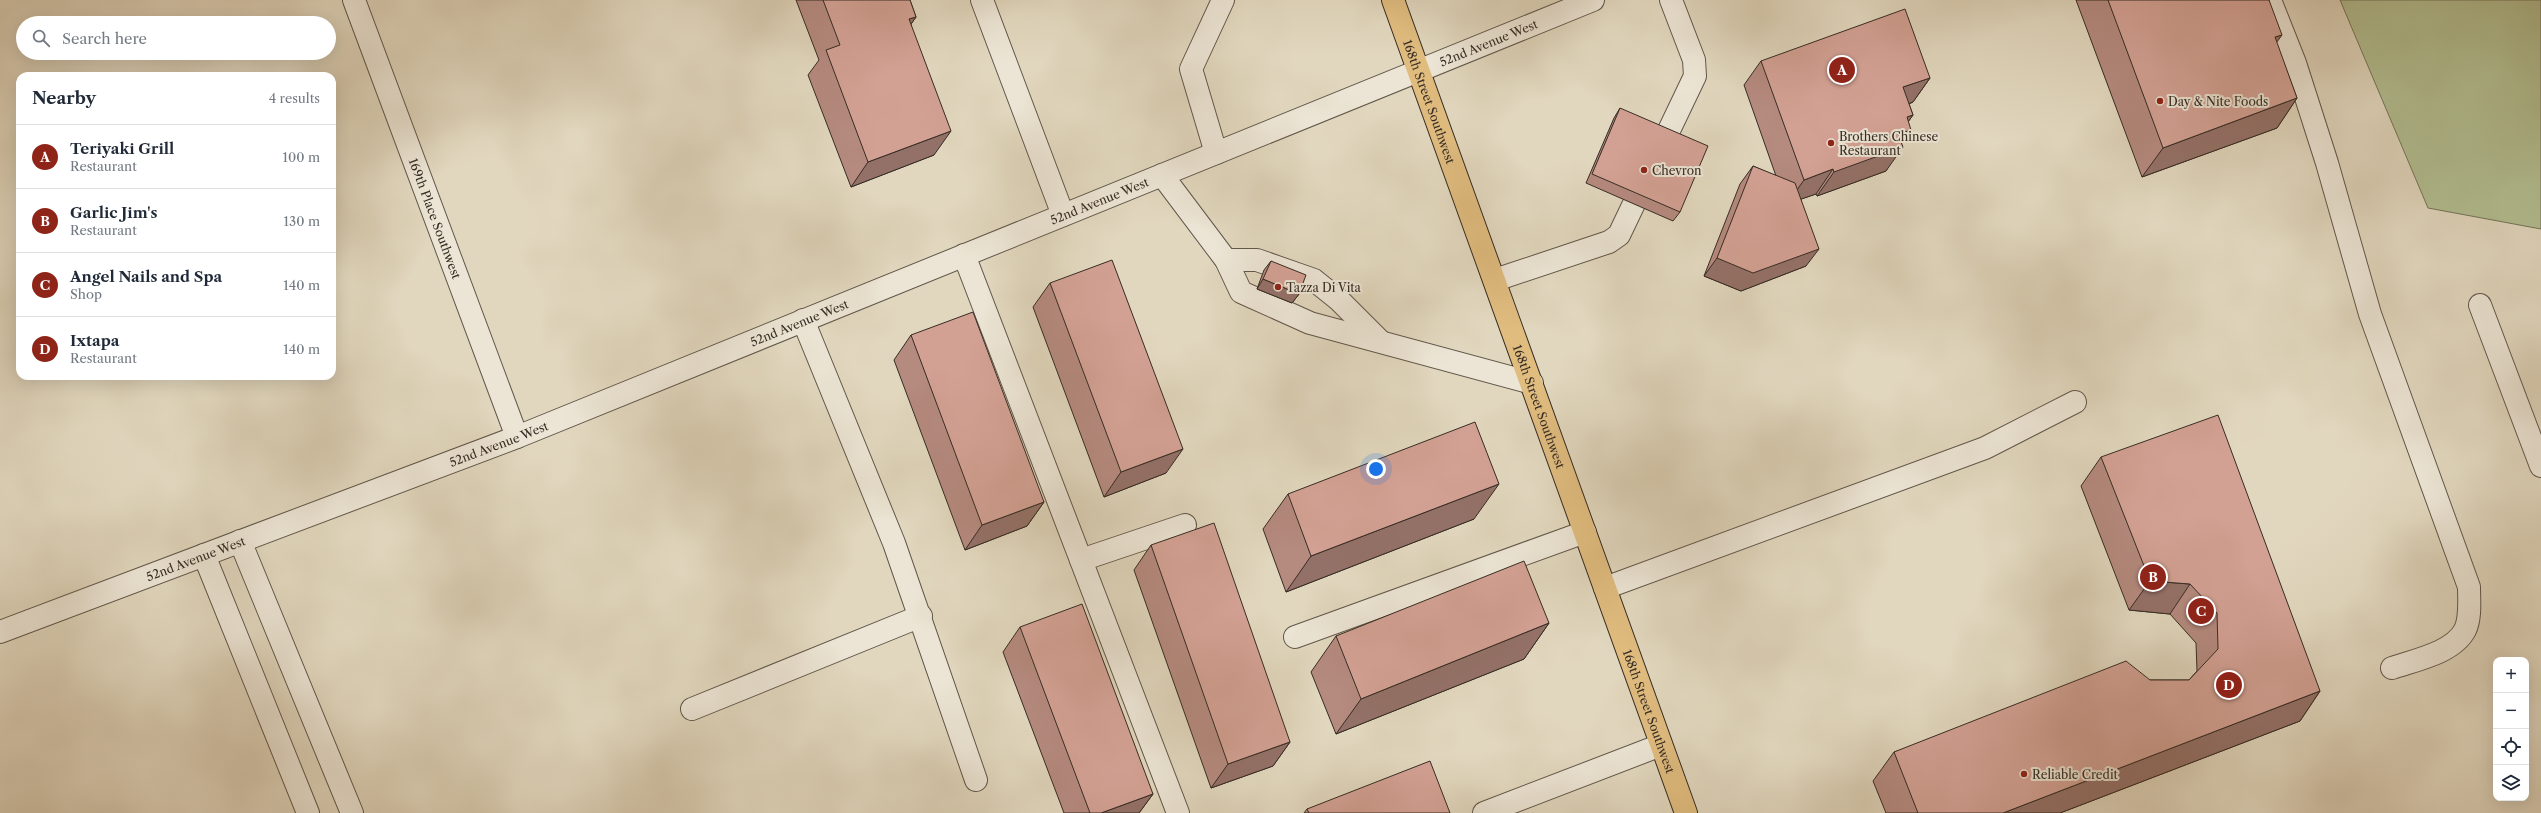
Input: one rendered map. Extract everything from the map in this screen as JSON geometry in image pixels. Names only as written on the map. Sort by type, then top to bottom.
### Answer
[{"type":"main road","name":"168th Street Southwest","points":[[1393,0],[1420,70],[1686,813]]},
{"type":"street","name":"169th Place Southwest","points":[[354,0],[517,437]]},
{"type":"street","points":[[982,0],[1063,215]]},
{"type":"street","points":[[1216,152],[1191,69],[1223,0]]},
{"type":"street","name":"52nd Avenue West","points":[[0,632],[517,437],[1593,0]]},
{"type":"street","points":[[1494,280],[1610,242],[1619,236],[1695,76],[1694,60],[1671,0]]},
{"type":"street","points":[[2270,0],[2295,63],[2327,163],[2370,314],[2469,587],[2469,609],[2465,630],[2451,645],[2392,668]]},
{"type":"street","points":[[1162,174],[1226,260],[1241,292],[1310,323],[1378,340],[1532,383]]},
{"type":"street","points":[[964,255],[1178,813]]},
{"type":"street","points":[[1226,260],[1257,260],[1314,280],[1339,300],[1378,340]]},
{"type":"street","points":[[2480,305],[2541,466]]},
{"type":"street","points":[[804,320],[894,543],[921,616],[976,780]]},
{"type":"street","points":[[1605,588],[1985,448],[2075,402]]},
{"type":"street","points":[[1081,560],[1185,525]]},
{"type":"street","points":[[1295,637],[1585,532]]},
{"type":"street","points":[[240,541],[352,813]]},
{"type":"street","points":[[204,555],[308,813]]},
{"type":"street","points":[[692,709],[921,616]]},
{"type":"street","points":[[1484,813],[1661,745]]},
{"type":"green space","points":[[2340,0],[2541,0],[2541,229],[2428,208]]},
{"type":"building","points":[[823,0],[910,0],[916,17],[909,19],[951,131],[868,162],[826,50],[840,45]]},
{"type":"building","points":[[2108,0],[2269,0],[2282,35],[2275,37],[2297,98],[2163,148]]},
{"type":"building","points":[[1905,9],[1930,78],[1903,87],[1913,115],[1907,117],[1911,130],[1898,134],[1903,147],[1834,172],[1833,169],[1804,180],[1761,61]]},
{"type":"building","name":"Chevron","points":[[1620,108],[1708,146],[1680,212],[1592,174]]},
{"type":"building","points":[[1753,166],[1795,183],[1819,249],[1753,273],[1717,258]]},
{"type":"building","points":[[1112,260],[1183,449],[1121,472],[1050,283]]},
{"type":"building","points":[[1271,261],[1306,275],[1299,294],[1263,279]]},
{"type":"building","points":[[973,312],[1044,502],[982,525],[911,335]]},
{"type":"building","points":[[2218,415],[2320,691],[2003,813],[1918,813],[1894,752],[2126,661],[2150,680],[2189,680],[2218,649],[2217,613],[2190,584],[2150,581],[2101,457]]},
{"type":"building","points":[[1475,422],[1499,484],[1311,556],[1288,494]]},
{"type":"building","points":[[1214,523],[1290,742],[1228,764],[1151,545]]},
{"type":"building","points":[[1524,561],[1549,623],[1361,699],[1336,636]]},
{"type":"building","points":[[1082,604],[1153,794],[1101,813],[1090,813],[1020,627]]},
{"type":"building","points":[[1430,761],[1450,813],[1309,813],[1307,809]]},
{"type":"place","name":"Teriyaki Grill","points":[[1842,70]]},
{"type":"place","name":"Day & Nite Foods","points":[[2160,101]]},
{"type":"place","name":"Brothers Chinese Restaurant","points":[[1831,143]]},
{"type":"place","name":"Chevron","points":[[1644,170]]},
{"type":"place","name":"Tazza Di Vita","points":[[1278,287]]},
{"type":"place","name":"Garlic Jim's","points":[[2153,577]]},
{"type":"place","name":"Angel Nails and Spa","points":[[2201,611]]},
{"type":"place","name":"Ixtapa","points":[[2229,685]]},
{"type":"place","name":"Reliable Credit","points":[[2024,774]]}]
